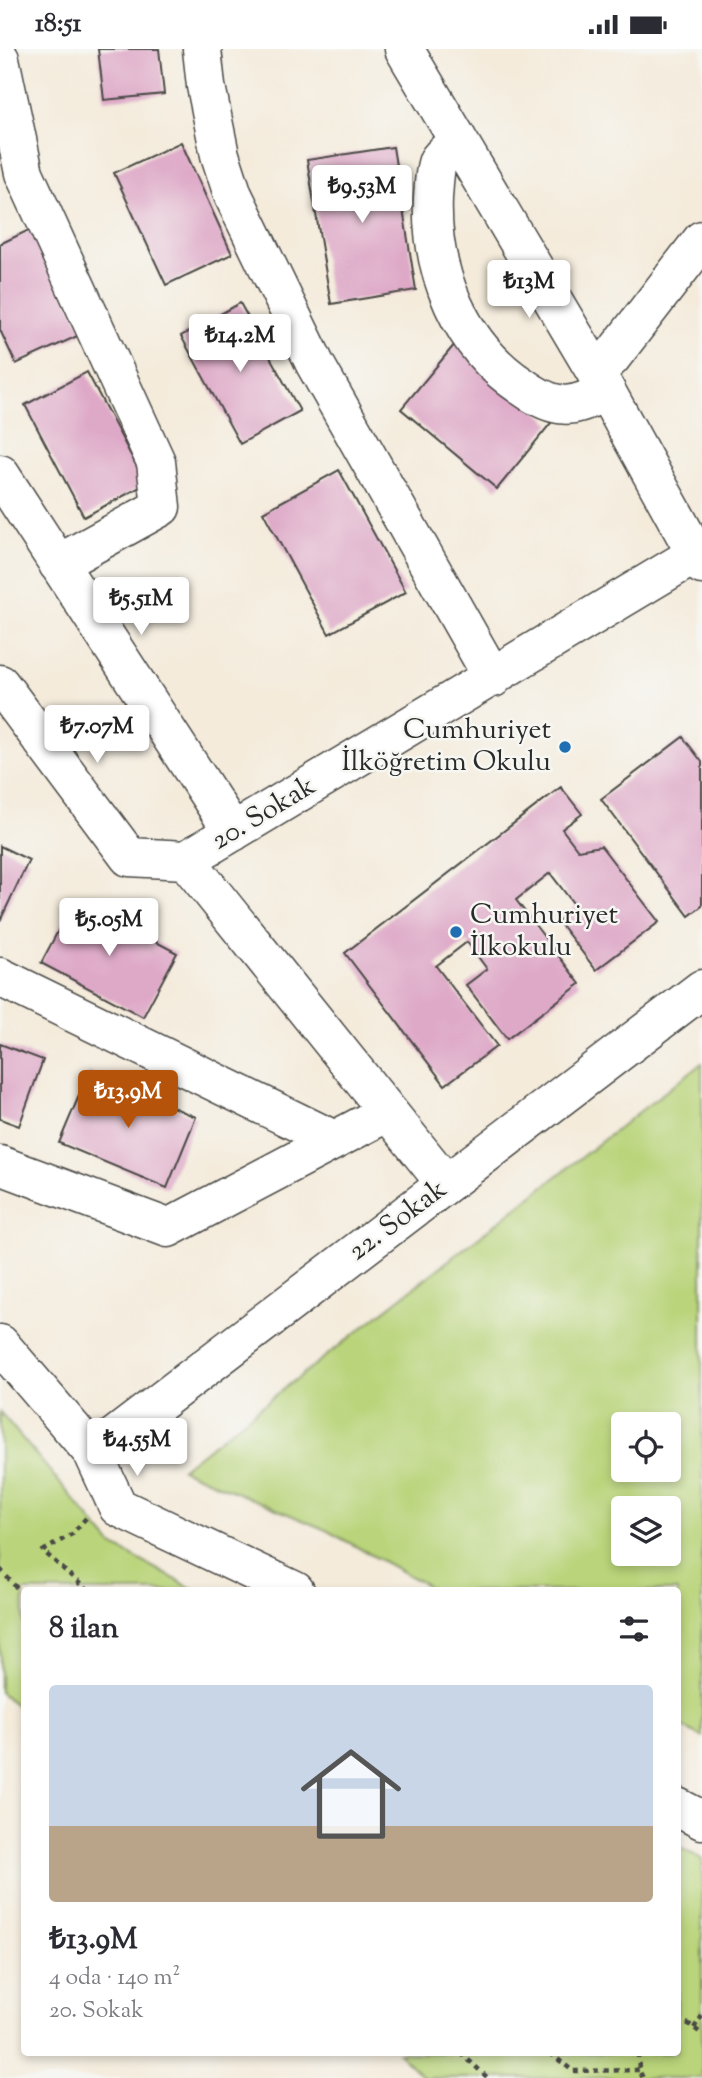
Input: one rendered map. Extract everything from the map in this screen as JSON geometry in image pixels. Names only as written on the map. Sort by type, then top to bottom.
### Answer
[{"type":"street","points":[[202,49],[213,120],[233,195],[315,364],[493,678]]},
{"type":"street","points":[[404,49],[600,380],[699,559]]},
{"type":"street","points":[[0,59],[24,173],[156,462],[161,507],[58,564]]},
{"type":"street","points":[[457,142],[438,161],[432,217],[439,264],[456,310],[468,332],[497,367],[542,400],[556,404],[579,404],[600,380],[611,358],[702,240]]},
{"type":"street","points":[[0,474],[233,832]]},
{"type":"street","name":"20. Sokak","points":[[446,1184],[186,860],[699,559]]},
{"type":"street","points":[[0,684],[129,857],[186,860]]},
{"type":"street","points":[[0,977],[334,1140]]},
{"type":"street","name":"22. Sokak","points":[[93,1453],[702,989]]},
{"type":"street","points":[[0,1165],[168,1228],[388,1112]]},
{"type":"street","points":[[0,1344],[93,1453],[118,1507],[275,1586]]},
{"type":"street","points":[[681,1809],[702,1820]]},
{"type":"path","points":[[84,1587],[43,1551],[72,1534],[110,1489]]},
{"type":"path","points":[[0,1569],[21,1593]]},
{"type":"path","points":[[694,2028],[702,2016]]},
{"type":"path","points":[[681,2023],[702,2034]]},
{"type":"path","points":[[464,2056],[488,2078]]},
{"type":"path","points":[[554,2056],[573,2071],[639,2070]]},
{"type":"path","points":[[638,2056],[639,2070],[643,2078]]},
{"type":"green space","points":[[702,1063],[702,1737],[681,1725],[681,1587],[430,1587],[326,1530],[181,1469]]},
{"type":"green space","points":[[0,1412],[112,1545],[190,1587],[21,1587],[21,1710],[0,1692]]},
{"type":"green space","points":[[681,1848],[702,1859],[702,2078],[424,2078],[401,2056],[681,2056]]},
{"type":"building","points":[[98,49],[159,49],[164,94],[104,100]]},
{"type":"building","points":[[181,142],[232,254],[166,285],[114,173]]},
{"type":"building","points":[[393,147],[416,290],[331,304],[307,160]]},
{"type":"building","points":[[35,227],[84,333],[16,364],[0,330],[0,244]]},
{"type":"building","points":[[240,303],[300,411],[240,444],[181,336]]},
{"type":"building","points":[[455,344],[551,423],[497,489],[401,409]]},
{"type":"building","points":[[87,372],[146,484],[84,517],[25,405]]},
{"type":"building","points":[[339,470],[406,592],[329,634],[263,512]]},
{"type":"building","points":[[683,737],[702,762],[702,906],[689,916],[601,799]]},
{"type":"building","name":"Cumhuriyet İlkokulu","points":[[561,787],[582,814],[562,829],[578,850],[601,846],[659,922],[596,970],[558,921],[576,907],[550,873],[516,900],[580,984],[507,1039],[466,985],[487,969],[467,942],[436,966],[497,1046],[445,1085],[345,953]]},
{"type":"building","points":[[0,846],[29,860],[0,921]]},
{"type":"building","points":[[75,899],[177,953],[143,1017],[41,963]]},
{"type":"building","points":[[0,1044],[43,1060],[19,1126],[0,1119]]},
{"type":"building","points":[[89,1072],[196,1117],[167,1188],[59,1143]]},
{"type":"place","name":"Cumhuriyet İlköğretim Okulu","points":[[565,747]]},
{"type":"place","name":"Cumhuriyet İlkokulu","points":[[456,932]]}]
